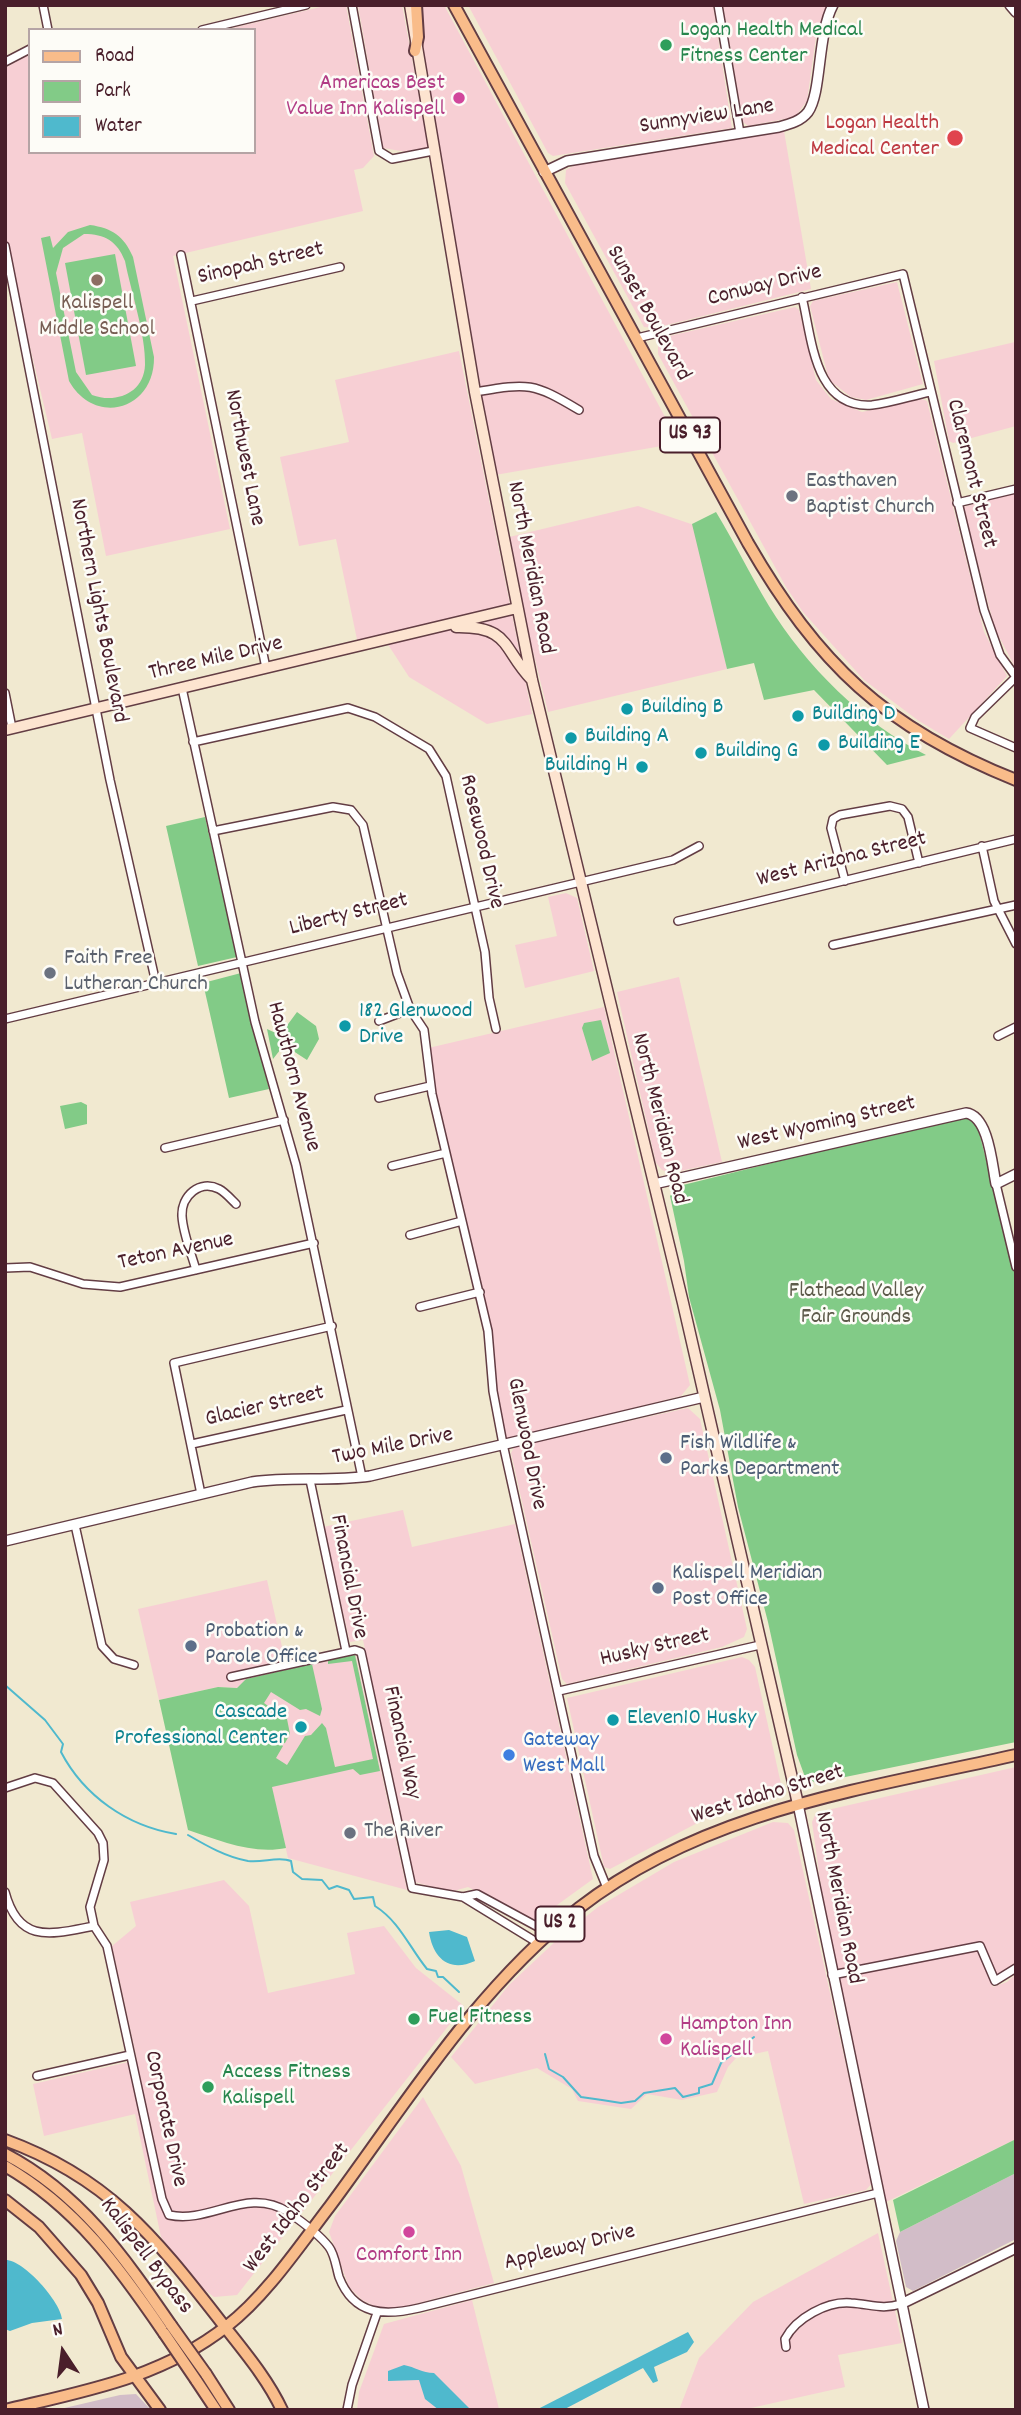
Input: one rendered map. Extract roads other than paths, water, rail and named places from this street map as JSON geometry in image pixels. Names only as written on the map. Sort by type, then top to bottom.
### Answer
[{"type":"main road","name":"North Meridian Road","points":[[410,5],[415,51],[475,392],[532,680],[654,1184],[798,1804]]},
{"type":"main road","points":[[415,51],[418,37],[416,5]]},
{"type":"main road","name":"Sunset Boulevard","points":[[454,5],[771,583],[831,663],[891,716],[930,741],[1016,780]]},
{"type":"main road","name":"Three Mile Drive","points":[[9,729],[517,608]]},
{"type":"main road","name":"Three Mile Drive","points":[[435,628],[483,628],[497,635],[506,642],[532,680]]},
{"type":"main road","name":"West Idaho Street","points":[[5,2410],[134,2378],[167,2363],[226,2328],[254,2300],[312,2231],[476,2007],[549,1933],[607,1888],[652,1860],[701,1836],[798,1804],[1016,1755]]},
{"type":"main road","points":[[5,2140],[61,2164],[115,2200],[156,2242],[226,2328],[258,2370],[282,2410]]},
{"type":"main road","name":"Kalispell Bypass","points":[[5,2154],[50,2181],[87,2214],[201,2377],[229,2410]]},
{"type":"main road","name":"Kalispell Bypass","points":[[5,2166],[49,2194],[84,2226],[168,2329]]},
{"type":"main road","points":[[5,2200],[39,2227],[77,2269],[98,2303],[134,2378],[160,2410]]},
{"type":"main road","name":"Kalispell Bypass","points":[[201,2377],[216,2410]]},
{"type":"street","points":[[43,5],[48,28]]},
{"type":"street","points":[[210,28],[306,5]]},
{"type":"street","points":[[352,5],[379,151],[392,159],[433,151]]},
{"type":"street","points":[[718,5],[740,133]]},
{"type":"street","name":"Sunnyview Lane","points":[[544,172],[568,161],[789,124],[807,114],[812,100],[821,40],[833,5]]},
{"type":"street","points":[[1010,5],[1016,12]]},
{"type":"street","points":[[5,62],[28,50]]},
{"type":"street","name":"Northern Lights Boulevard","points":[[6,251],[96,708],[156,983]]},
{"type":"street","name":"Northwest Lane","points":[[181,255],[266,668]]},
{"type":"street","name":"Sinopah Street","points":[[192,301],[340,267]]},
{"type":"street","name":"Conway Drive","points":[[637,338],[903,274]]},
{"type":"street","name":"Claremont Street","points":[[903,274],[991,633],[1000,655],[1016,677]]},
{"type":"street","points":[[802,298],[822,379],[834,394],[856,404],[873,405],[930,391]]},
{"type":"street","points":[[475,392],[523,384],[546,390],[579,410]]},
{"type":"street","points":[[957,503],[1016,489]]},
{"type":"street","points":[[1016,677],[975,717],[970,728],[1016,748]]},
{"type":"street","name":"Hawthorn Avenue","points":[[181,688],[262,1048],[284,1120],[314,1243],[346,1410],[362,1477]]},
{"type":"street","points":[[5,693],[9,729]]},
{"type":"street","name":"Rosewood Drive","points":[[193,741],[348,708],[375,716],[412,736],[434,754],[444,771],[475,906],[496,1029]]},
{"type":"street","name":"Glenwood Drive","points":[[213,831],[333,807],[351,810],[360,819],[366,832],[397,973],[410,1009],[425,1030],[430,1086],[480,1292],[492,1354],[493,1391],[503,1444],[594,1856],[607,1888]]},
{"type":"street","points":[[845,881],[831,828],[833,819],[840,815],[890,807],[902,809],[908,817],[919,863]]},
{"type":"street","name":"West Arizona Street","points":[[678,921],[1016,839]]},
{"type":"street","name":"Liberty Street","points":[[5,1019],[673,860],[699,846]]},
{"type":"street","points":[[982,846],[990,890],[1016,944]]},
{"type":"street","points":[[833,945],[1016,905]]},
{"type":"street","points":[[379,1021],[410,1009]]},
{"type":"street","points":[[998,1036],[1016,1027]]},
{"type":"street","points":[[379,1098],[430,1086]]},
{"type":"street","name":"West Wyoming Street","points":[[654,1184],[959,1114],[978,1117],[996,1184]]},
{"type":"street","points":[[165,1148],[284,1120]]},
{"type":"street","points":[[392,1166],[446,1153]]},
{"type":"street","points":[[1016,1174],[996,1184],[1016,1267]]},
{"type":"street","points":[[196,1270],[183,1220],[186,1199],[198,1188],[208,1186],[220,1189],[236,1204]]},
{"type":"street","points":[[410,1234],[462,1221]]},
{"type":"street","name":"Teton Avenue","points":[[5,1268],[30,1268],[83,1284],[120,1287],[314,1243]]},
{"type":"street","points":[[420,1307],[480,1292]]},
{"type":"street","points":[[201,1494],[174,1363],[332,1326]]},
{"type":"street","name":"Two Mile Drive","points":[[5,1541],[264,1480],[362,1477],[704,1397]]},
{"type":"street","name":"Glacier Street","points":[[192,1444],[346,1410]]},
{"type":"street","name":"Financial Drive","points":[[232,1677],[346,1651],[310,1480]]},
{"type":"street","points":[[75,1525],[102,1646],[114,1659],[134,1665]]},
{"type":"street","name":"Husky Street","points":[[559,1691],[760,1645]]},
{"type":"street","name":"Financial Way","points":[[346,1651],[361,1652],[412,1888],[463,1897],[538,1943]]},
{"type":"street","name":"Corporate Drive","points":[[5,1788],[35,1778],[53,1783],[98,1833],[105,1851],[90,1907],[94,1926],[107,1946],[162,2199],[169,2215],[191,2215],[258,2201],[273,2203],[312,2231]]},
{"type":"street","name":"North Meridian Road","points":[[798,1804],[887,2239],[925,2410]]},
{"type":"street","points":[[5,1892],[16,1918],[37,1933],[51,1934],[94,1926]]},
{"type":"street","name":"Financial Way","points":[[463,1897],[477,1894],[549,1933]]},
{"type":"street","points":[[832,1975],[980,1946],[995,1981],[1016,1968]]},
{"type":"street","points":[[37,2076],[130,2055]]},
{"type":"street","name":"Appleway Drive","points":[[377,2313],[397,2313],[419,2308],[878,2193]]},
{"type":"street","points":[[312,2231],[329,2247],[346,2291],[377,2313],[352,2385],[347,2410]]},
{"type":"street","points":[[786,2347],[785,2339],[792,2328],[829,2307],[852,2302],[874,2308],[901,2304],[1016,2248]]},
{"type":"water","points":[[449,1930],[467,1937],[475,1961],[457,1965],[438,1956],[429,1932]]},
{"type":"water","points":[[5,2260],[21,2266],[40,2283],[55,2302],[62,2319],[32,2323],[10,2331],[5,2329]]},
{"type":"water","points":[[688,2332],[694,2342],[687,2352],[654,2367],[658,2381],[653,2383],[643,2368],[563,2410],[536,2410]]},
{"type":"water","points":[[404,2365],[434,2373],[469,2408],[439,2410],[425,2399],[419,2380],[388,2381],[388,2371]]},
{"type":"waterway","points":[[5,1685],[45,1720],[63,1744],[61,1752],[71,1768],[95,1795],[124,1816],[158,1830],[176,1834]]},
{"type":"waterway","points":[[188,1835],[217,1851],[240,1859],[291,1861],[293,1872],[302,1879],[322,1880],[329,1889],[337,1886],[349,1890],[354,1899],[373,1897],[375,1906],[398,1927],[427,1969],[436,1971],[438,1977],[443,1977],[459,1992]]},
{"type":"waterway","points":[[545,2054],[549,2069],[563,2077],[581,2097],[621,2103],[635,2101],[644,2093],[675,2088],[683,2097],[699,2093],[699,2088],[712,2084],[721,2063],[754,2037]]},
{"type":"place","name":"Logan Health Medical Fitness Center","points":[[666,45]]},
{"type":"place","name":"Americas Best Value Inn Kalispell","points":[[459,98]]},
{"type":"place","name":"Logan Health Medical Center","points":[[955,138]]},
{"type":"place","name":"Kalispell Middle School","points":[[97,280]]},
{"type":"place","name":"Easthaven Baptist Church","points":[[792,496]]},
{"type":"place","name":"Building B","points":[[627,709]]},
{"type":"place","name":"Building D","points":[[798,716]]},
{"type":"place","name":"Building A","points":[[571,738]]},
{"type":"place","name":"Building E","points":[[824,745]]},
{"type":"place","name":"Building G","points":[[701,753]]},
{"type":"place","name":"Building H","points":[[642,767]]},
{"type":"place","name":"Faith Free Lutheran Church","points":[[50,973]]},
{"type":"place","name":"182 Glenwood Drive","points":[[345,1026]]},
{"type":"place","name":"Fish Wildlife & Parks Department","points":[[666,1458]]},
{"type":"place","name":"Kalispell Meridian Post Office","points":[[658,1588]]},
{"type":"place","name":"Probation & Parole Office","points":[[191,1646]]},
{"type":"place","name":"Eleven10 Husky","points":[[613,1720]]},
{"type":"place","name":"Cascade Professional Center","points":[[301,1727]]},
{"type":"place","name":"Gateway West Mall","points":[[509,1755]]},
{"type":"place","name":"The River","points":[[350,1833]]},
{"type":"place","name":"Fuel Fitness","points":[[414,2019]]},
{"type":"place","name":"Hampton Inn Kalispell","points":[[666,2039]]},
{"type":"place","name":"Access Fitness Kalispell","points":[[208,2087]]},
{"type":"place","name":"Comfort Inn","points":[[409,2232]]},
{"type":"park label","name":"Flathead Valley Fair Grounds","points":[[856,1306]]}]
